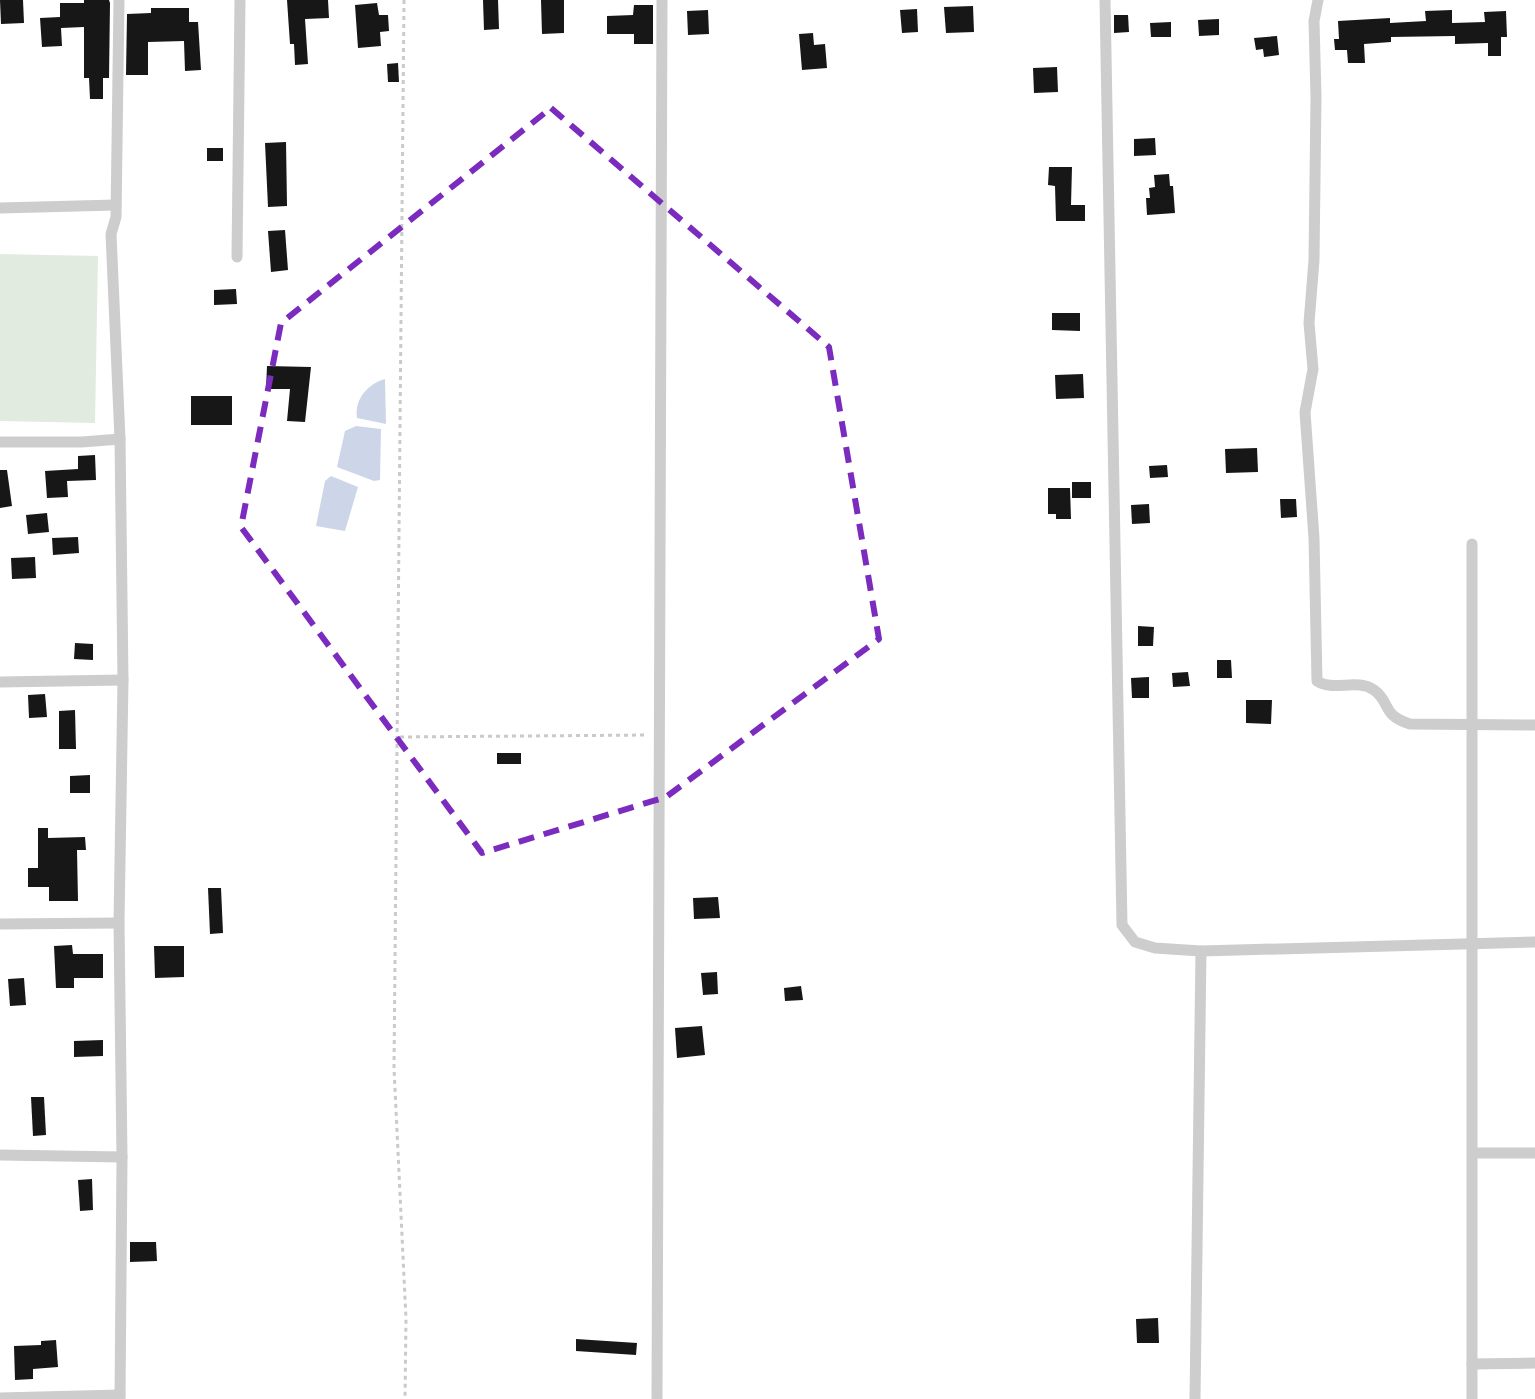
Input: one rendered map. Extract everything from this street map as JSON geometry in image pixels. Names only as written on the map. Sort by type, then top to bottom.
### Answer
[{"type":"street","points":[[0,1398],[120,1397],[122,1157],[119,923],[123,680],[120,439],[111,234],[116,205],[119,0]]},
{"type":"street","points":[[237,257],[240,0]]},
{"type":"street","points":[[657,1399],[662,0]]},
{"type":"street","points":[[1105,0],[1122,925],[1135,942],[1155,948],[1201,951],[1535,942]]},
{"type":"street","points":[[1318,0],[1314,21],[1314,230],[1309,323],[1313,369],[1305,412],[1314,538],[1317,681],[1324,685],[1363,686],[1375,691],[1394,719],[1410,724],[1535,725]]},
{"type":"street","points":[[0,208],[116,205]]},
{"type":"street","points":[[0,442],[120,439]]},
{"type":"street","points":[[1472,544],[1472,1399]]},
{"type":"street","points":[[0,682],[123,680]]},
{"type":"street","points":[[0,924],[119,923]]},
{"type":"street","points":[[1195,1399],[1201,951]]},
{"type":"street","points":[[1473,1153],[1535,1153]]},
{"type":"street","points":[[0,1155],[122,1157]]},
{"type":"street","points":[[1472,1364],[1535,1363]]},
{"type":"path","points":[[404,0],[394,1068],[406,1319],[405,1399]]},
{"type":"path","points":[[398,737],[660,735]]},
{"type":"highlighted area","points":[[551,108],[829,347],[879,639],[666,797],[482,853],[241,527],[281,323]]},
{"type":"shaded area","points":[[0,254],[98,256],[95,423],[0,421]]},
{"type":"water","points":[[385,379],[386,424],[357,418],[358,405],[364,393]]},
{"type":"water","points":[[356,426],[381,429],[380,480],[374,481],[337,467],[345,431]]},
{"type":"water","points":[[331,476],[358,487],[345,531],[316,526],[325,481]]},
{"type":"building","points":[[0,0],[23,0],[24,23],[1,24]]},
{"type":"building","points":[[84,0],[109,0],[110,3],[109,78],[103,78],[103,99],[90,99],[89,78],[84,78],[84,27],[61,28],[62,46],[42,47],[40,18],[60,17],[60,3],[84,3]]},
{"type":"building","points":[[287,0],[328,0],[329,18],[305,19],[308,64],[295,65]]},
{"type":"building","points":[[483,0],[498,0],[499,29],[484,30]]},
{"type":"building","points":[[541,0],[564,0],[564,33],[542,34]]},
{"type":"building","points":[[377,3],[379,15],[388,15],[389,31],[380,32],[381,46],[358,48],[355,5]]},
{"type":"building","points":[[634,5],[653,5],[653,44],[634,44],[634,34],[607,34],[607,16],[633,15]]},
{"type":"building","points":[[973,6],[974,32],[946,33],[944,7]]},
{"type":"building","points":[[151,8],[189,8],[189,22],[198,22],[201,70],[185,71],[184,41],[148,42],[148,75],[126,75],[127,14],[151,13]]},
{"type":"building","points":[[917,9],[918,32],[902,33],[900,10]]},
{"type":"building","points":[[708,10],[709,34],[688,35],[687,11]]},
{"type":"building","points":[[1452,10],[1452,23],[1485,22],[1484,12],[1506,11],[1507,37],[1501,37],[1501,56],[1488,56],[1488,43],[1455,44],[1455,36],[1391,37],[1391,42],[1364,44],[1365,63],[1348,63],[1347,50],[1335,50],[1334,39],[1339,39],[1338,21],[1390,18],[1390,23],[1426,21],[1425,11]]},
{"type":"building","points":[[1114,15],[1128,15],[1129,32],[1114,33]]},
{"type":"building","points":[[1219,19],[1219,35],[1199,36],[1198,20]]},
{"type":"building","points":[[1171,22],[1171,37],[1151,37],[1150,23]]},
{"type":"building","points":[[813,33],[814,45],[825,44],[827,68],[802,70],[799,34]]},
{"type":"building","points":[[1277,36],[1279,55],[1264,57],[1263,49],[1256,50],[1254,38]]},
{"type":"building","points":[[398,63],[399,82],[388,82],[387,64]]},
{"type":"building","points":[[1057,67],[1058,92],[1034,93],[1033,68]]},
{"type":"building","points":[[1155,138],[1156,155],[1134,156],[1134,139]]},
{"type":"building","points":[[286,142],[287,206],[268,207],[265,143]]},
{"type":"building","points":[[207,148],[223,148],[223,161],[207,161]]},
{"type":"building","points":[[1049,167],[1072,167],[1071,205],[1085,205],[1085,221],[1056,221],[1055,186],[1048,185]]},
{"type":"building","points":[[1169,174],[1175,213],[1147,215],[1146,198],[1150,198],[1149,188],[1155,187],[1154,175]]},
{"type":"building","points":[[285,230],[288,270],[271,272],[268,231]]},
{"type":"building","points":[[236,289],[237,304],[214,305],[214,290]]},
{"type":"building","points":[[1052,313],[1080,313],[1080,331],[1052,330]]},
{"type":"building","points":[[267,366],[311,367],[305,422],[287,421],[290,389],[266,389]]},
{"type":"building","points":[[1083,374],[1084,398],[1056,399],[1055,375]]},
{"type":"building","points":[[191,396],[232,396],[232,425],[191,425]]},
{"type":"building","points":[[1257,448],[1258,472],[1226,473],[1225,449]]},
{"type":"building","points":[[95,455],[96,480],[67,481],[68,497],[47,498],[45,471],[78,469],[78,456]]},
{"type":"building","points":[[1167,465],[1168,477],[1150,478],[1149,466]]},
{"type":"building","points":[[0,470],[7,470],[12,506],[0,508]]},
{"type":"building","points":[[1072,482],[1091,482],[1091,498],[1072,498]]},
{"type":"building","points":[[1048,488],[1070,488],[1071,519],[1056,519],[1056,514],[1048,514]]},
{"type":"building","points":[[1280,499],[1296,499],[1297,517],[1281,518]]},
{"type":"building","points":[[1149,504],[1150,523],[1132,524],[1131,505]]},
{"type":"building","points":[[47,513],[49,532],[28,534],[26,515]]},
{"type":"building","points":[[78,537],[79,553],[53,555],[52,538]]},
{"type":"building","points":[[35,557],[36,578],[12,579],[11,558]]},
{"type":"building","points":[[1138,626],[1154,627],[1153,646],[1138,646]]},
{"type":"building","points":[[75,643],[93,644],[93,660],[74,659]]},
{"type":"building","points":[[1217,660],[1231,660],[1232,678],[1217,678]]},
{"type":"building","points":[[1188,672],[1190,686],[1173,687],[1172,673]]},
{"type":"building","points":[[1149,677],[1149,698],[1132,698],[1131,678]]},
{"type":"building","points":[[45,694],[47,717],[29,718],[28,695]]},
{"type":"building","points":[[1246,700],[1272,700],[1271,724],[1246,723]]},
{"type":"building","points":[[75,710],[76,749],[59,749],[59,711]]},
{"type":"building","points":[[497,753],[521,753],[521,764],[497,764]]},
{"type":"building","points":[[90,775],[90,793],[70,793],[70,776]]},
{"type":"building","points":[[38,828],[48,828],[48,838],[85,837],[86,850],[77,850],[78,901],[49,901],[49,887],[28,887],[28,868],[38,868]]},
{"type":"building","points":[[208,888],[221,888],[223,933],[210,934]]},
{"type":"building","points":[[718,897],[720,918],[694,919],[693,898]]},
{"type":"building","points":[[72,945],[73,954],[103,954],[103,978],[74,978],[74,988],[56,988],[54,946]]},
{"type":"building","points":[[154,946],[184,946],[184,977],[155,978]]},
{"type":"building","points":[[717,972],[718,994],[703,995],[701,973]]},
{"type":"building","points":[[24,978],[26,1005],[10,1006],[8,979]]},
{"type":"building","points":[[801,986],[803,1000],[785,1001],[784,988]]},
{"type":"building","points":[[702,1026],[705,1055],[677,1058],[675,1028]]},
{"type":"building","points":[[103,1040],[103,1056],[74,1057],[74,1041]]},
{"type":"building","points":[[31,1097],[44,1097],[46,1135],[33,1136]]},
{"type":"building","points":[[92,1179],[93,1210],[80,1211],[78,1180]]},
{"type":"building","points":[[130,1242],[156,1242],[157,1261],[130,1262]]},
{"type":"building","points":[[1158,1318],[1159,1343],[1137,1343],[1136,1319]]},
{"type":"building","points":[[576,1339],[637,1343],[636,1355],[576,1351]]},
{"type":"building","points":[[56,1340],[58,1367],[33,1369],[33,1379],[15,1380],[14,1346],[41,1345],[41,1341]]}]
